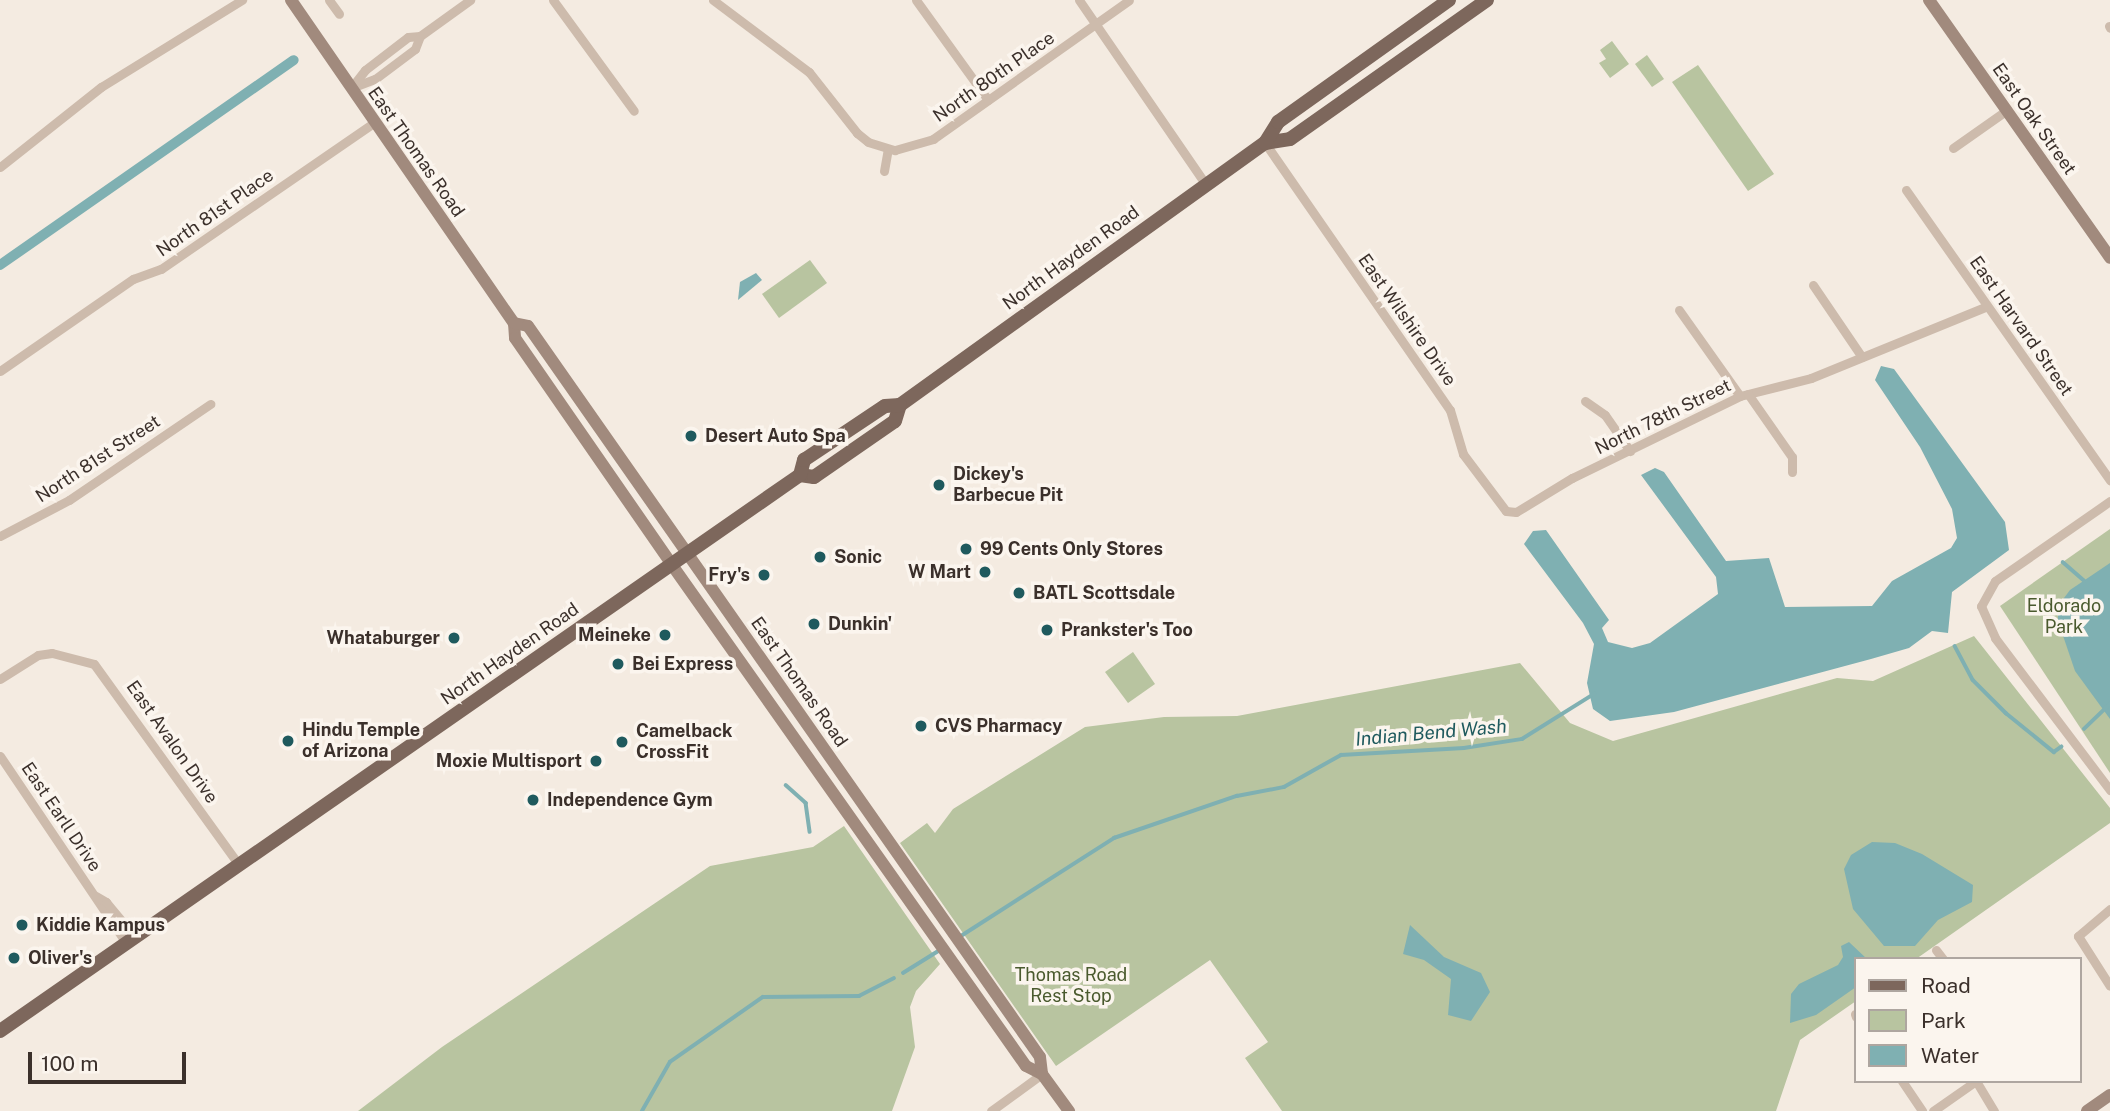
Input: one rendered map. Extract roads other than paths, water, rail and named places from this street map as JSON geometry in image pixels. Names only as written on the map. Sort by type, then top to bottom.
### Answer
[{"type":"main road","name":"East Thomas Road","points":[[291,0],[514,323],[515,338],[672,565],[1026,1066],[1042,1074],[1069,1111]]},
{"type":"main road","name":"North Hayden Road","points":[[0,1031],[800,475],[804,460],[880,410],[900,405],[1265,142],[1278,122],[1449,0]]},
{"type":"main road","name":"North Hayden Road","points":[[1265,142],[1290,139],[1487,0]]},
{"type":"main road","name":"East Oak Street","points":[[1929,0],[2106,242],[2110,258]]},
{"type":"main road","name":"East Thomas Road","points":[[514,323],[528,326],[894,846],[1040,1057],[1042,1074]]},
{"type":"main road","name":"North Hayden Road","points":[[800,475],[814,477],[853,451],[895,421],[900,405]]},
{"type":"main road","points":[[853,451],[851,440],[877,420],[880,410]]},
{"type":"main road","points":[[757,685],[796,707]]},
{"type":"main road","points":[[781,718],[797,725],[842,789],[856,794]]},
{"type":"main road","points":[[2087,1111],[2110,1095]]},
{"type":"street","points":[[0,167],[101,86],[242,0]]},
{"type":"street","points":[[329,0],[339,14]]},
{"type":"street","points":[[351,88],[368,67],[408,37],[420,36],[470,0]]},
{"type":"street","points":[[553,0],[634,111]]},
{"type":"street","points":[[713,0],[809,72],[857,133],[888,149],[884,171]]},
{"type":"street","points":[[916,0],[988,100]]},
{"type":"street","points":[[1079,0],[1206,185]]},
{"type":"street","name":"North 80th Place","points":[[888,149],[919,146],[1129,0]]},
{"type":"street","points":[[351,88],[375,79],[415,49],[420,36]]},
{"type":"street","points":[[1953,148],[2007,110]]},
{"type":"street","name":"North 81st Place","points":[[0,371],[133,279],[161,270],[375,122]]},
{"type":"street","name":"East Wilshire Drive","points":[[1265,142],[1450,410],[1463,454],[1500,508],[1516,512]]},
{"type":"street","name":"East Harvard Street","points":[[1906,190],[2110,480]]},
{"type":"street","points":[[1813,285],[1862,357]]},
{"type":"street","name":"North 78th Street","points":[[1516,512],[1630,451],[1744,395],[1811,378],[1987,306]]},
{"type":"street","points":[[1679,310],[1792,457],[1792,472]]},
{"type":"street","points":[[1585,401],[1605,415],[1630,451]]},
{"type":"street","name":"North 81st Street","points":[[0,536],[62,504],[210,404]]},
{"type":"street","points":[[2110,500],[1995,581],[1981,606],[1995,638],[2110,790]]},
{"type":"street","name":"East Avalon Drive","points":[[0,679],[38,655],[66,653],[102,670],[239,865]]},
{"type":"street","name":"East Earll Drive","points":[[0,756],[96,896],[98,906],[131,939]]},
{"type":"street","points":[[2110,909],[2078,936],[2080,945],[2110,986]]},
{"type":"street","points":[[1936,950],[1941,957]]},
{"type":"street","points":[[991,1111],[1042,1074]]},
{"type":"street","points":[[1903,1083],[1922,1111]]},
{"type":"street","points":[[1933,1111],[1974,1083]]},
{"type":"street","points":[[1976,1083],[1994,1111]]},
{"type":"water","points":[[756,273],[762,280],[738,300],[740,282]]},
{"type":"water","points":[[1881,366],[1894,369],[2005,522],[2009,550],[1952,592],[1948,633],[1932,631],[1909,648],[1674,712],[1610,721],[1593,709],[1587,683],[1594,644],[1583,623],[1524,544],[1533,531],[1546,530],[1609,620],[1602,628],[1608,642],[1632,648],[1650,643],[1718,594],[1716,577],[1641,475],[1655,468],[1664,472],[1726,561],[1769,558],[1785,607],[1872,606],[1892,581],[1951,548],[1957,538],[1952,509],[1920,447],[1875,380]]},
{"type":"water","points":[[2110,563],[2110,719],[2075,671],[2058,621],[2058,606],[2070,590]]},
{"type":"water","points":[[1872,842],[1895,843],[1922,854],[1973,885],[1972,902],[1938,920],[1915,946],[1884,946],[1853,909],[1844,869],[1851,855]]},
{"type":"water","points":[[1410,925],[1444,957],[1481,973],[1490,992],[1471,1021],[1448,1015],[1451,979],[1424,960],[1403,954]]},
{"type":"water","points":[[1849,942],[1865,957],[1854,957],[1854,988],[1816,1015],[1790,1023],[1791,994],[1799,984],[1838,965],[1843,957],[1841,946]]},
{"type":"waterway","points":[[0,265],[294,60]]},
{"type":"waterway","points":[[2063,562],[2084,580]]},
{"type":"waterway","name":"Indian Bend Wash","points":[[1955,646],[1973,680],[2006,713],[2054,752],[2061,747]]},
{"type":"waterway","name":"Indian Bend Wash","points":[[961,936],[1114,838],[1237,796],[1284,787],[1341,755],[1464,748],[1522,739],[1594,694]]},
{"type":"waterway","name":"Indian Bend Wash","points":[[2084,729],[2110,704]]},
{"type":"waterway","points":[[786,785],[806,803],[810,832]]},
{"type":"waterway","name":"Indian Bend Wash","points":[[903,973],[940,950]]},
{"type":"waterway","name":"Indian Bend Wash","points":[[642,1111],[670,1062],[763,997],[859,996],[894,978]]},
{"type":"place","name":"Desert Auto Spa","points":[[691,436]]},
{"type":"place","name":"Dickey's Barbecue Pit","points":[[939,485]]},
{"type":"place","name":"99 Cents Only Stores","points":[[966,549]]},
{"type":"place","name":"Sonic","points":[[820,557]]},
{"type":"place","name":"W Mart","points":[[985,572]]},
{"type":"place","name":"Fry's","points":[[764,575]]},
{"type":"place","name":"BATL Scottsdale","points":[[1019,593]]},
{"type":"place","name":"Dunkin'","points":[[814,624]]},
{"type":"place","name":"Prankster's Too","points":[[1047,630]]},
{"type":"place","name":"Meineke","points":[[665,635]]},
{"type":"place","name":"Whataburger","points":[[454,638]]},
{"type":"place","name":"Bei Express","points":[[618,664]]},
{"type":"place","name":"CVS Pharmacy","points":[[921,726]]},
{"type":"place","name":"Hindu Temple of Arizona","points":[[288,741]]},
{"type":"place","name":"Camelback CrossFit","points":[[622,742]]},
{"type":"place","name":"Moxie Multisport","points":[[596,761]]},
{"type":"place","name":"Independence Gym","points":[[533,800]]},
{"type":"place","name":"Kiddie Kampus","points":[[22,925]]},
{"type":"place","name":"Oliver's","points":[[14,958]]},
{"type":"park label","name":"Eldorado Park","points":[[2064,617]]},
{"type":"park label","name":"Thomas Road Rest Stop","points":[[1071,986]]}]
